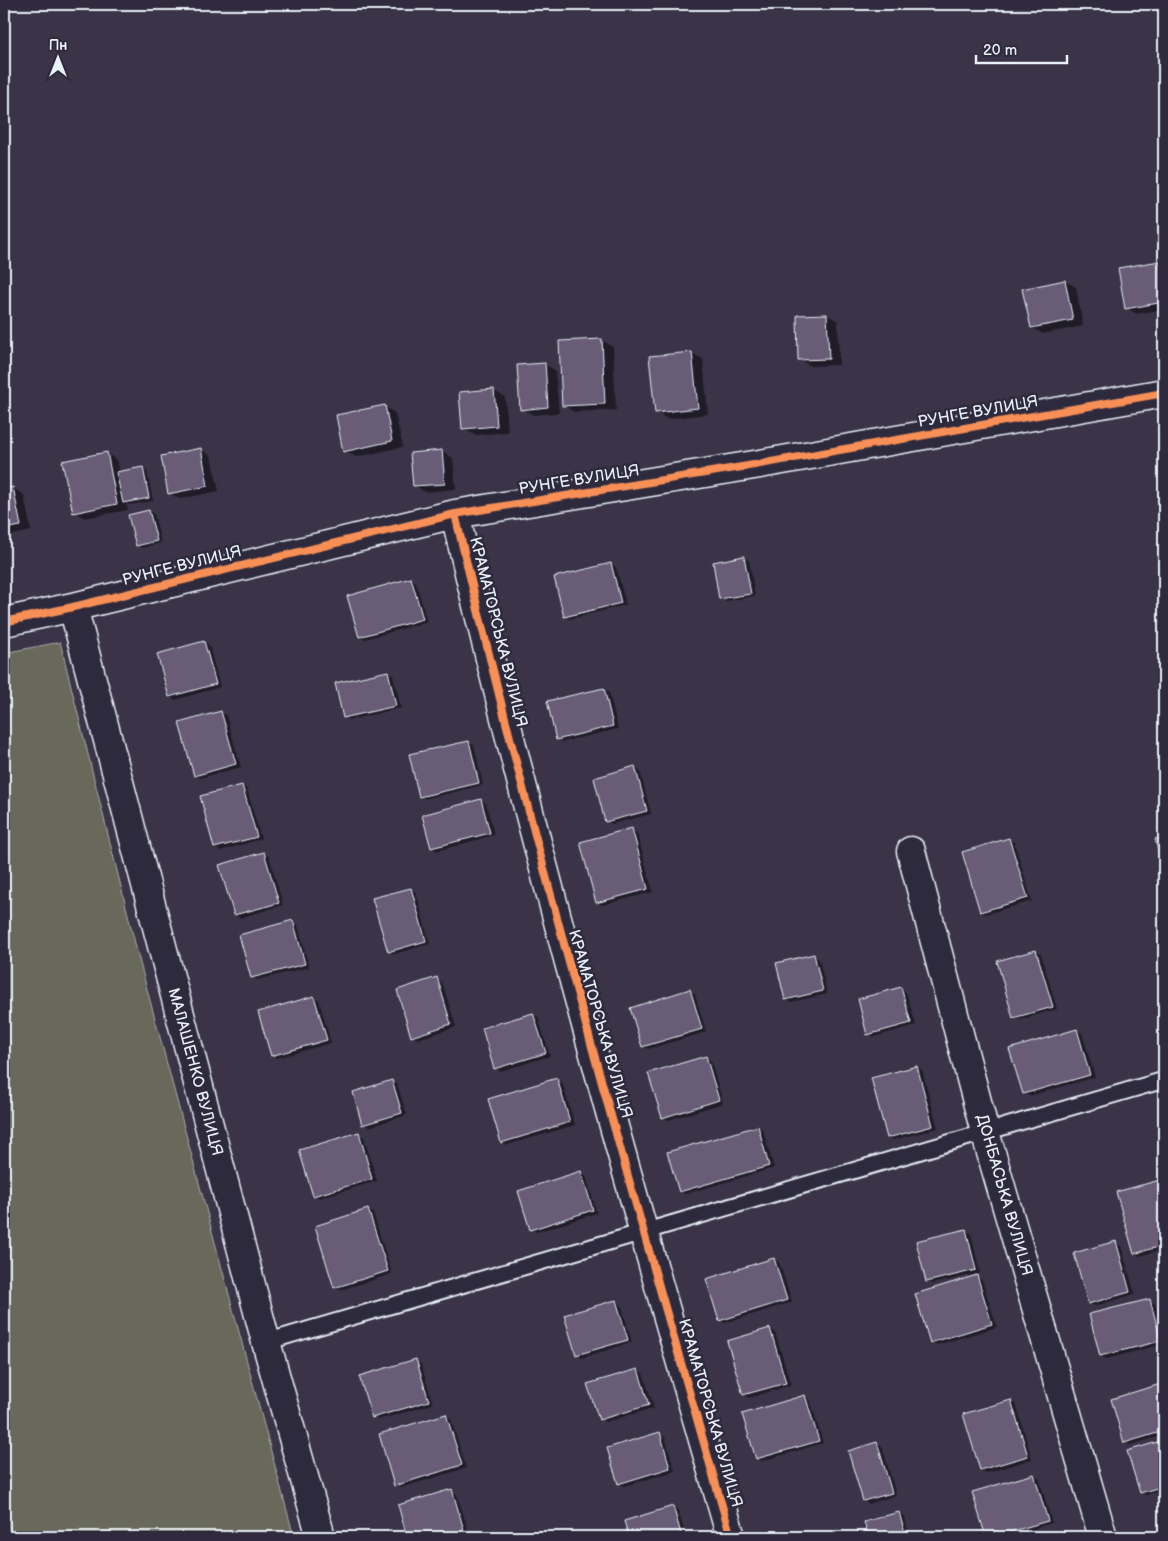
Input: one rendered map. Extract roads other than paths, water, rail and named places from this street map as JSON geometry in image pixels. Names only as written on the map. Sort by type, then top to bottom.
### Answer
[{"type":"street","name":"РУНГЕ ВУЛИЦЯ","points":[[4,622],[73,607],[454,514],[763,464],[1164,393]]},
{"type":"street","name":"КРАМАТОРСЬКА ВУЛИЦЯ","points":[[454,514],[556,920],[731,1537]]},
{"type":"street","name":"МАЛАШЕНКО ВУЛИЦЯ","points":[[73,607],[266,1342],[321,1537]]},
{"type":"street","name":"ДОНБАСЬКА ВУЛИЦЯ","points":[[911,850],[985,1132],[1103,1537]]},
{"type":"lane","points":[[266,1342],[1164,1080]]}]
